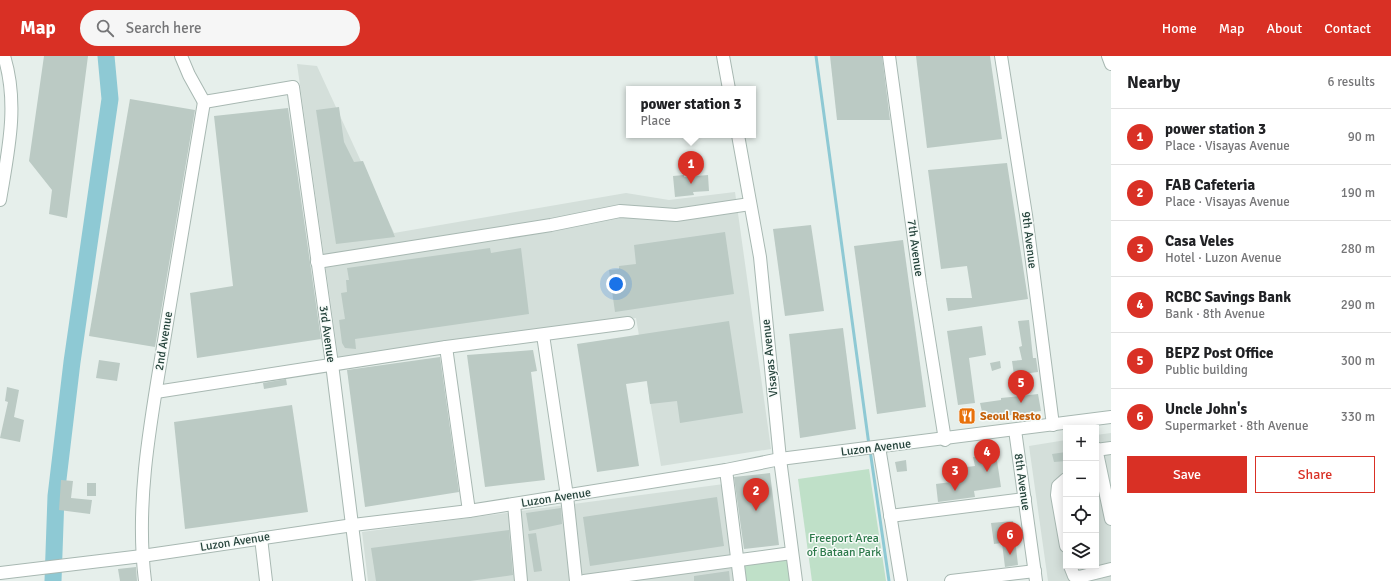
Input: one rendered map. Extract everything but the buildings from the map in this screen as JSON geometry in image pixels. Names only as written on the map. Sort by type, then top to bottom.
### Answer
[{"type":"street","points":[[0,200],[11,133],[12,99],[8,69],[4,56]]},
{"type":"street","points":[[181,56],[189,75],[204,102]]},
{"type":"street","points":[[723,56],[728,86]]},
{"type":"street","name":"7th Avenue","points":[[889,56],[920,283],[945,440]]},
{"type":"street","name":"9th Avenue","points":[[1002,56],[1026,215],[1053,425]]},
{"type":"street","points":[[1108,56],[1111,64]]},
{"type":"street","name":"3rd Avenue","points":[[204,102],[293,87],[332,364],[359,581]]},
{"type":"street","name":"2nd Avenue","points":[[145,581],[142,556],[143,491],[156,392],[204,102]]},
{"type":"street","name":"Visayas Avenue","points":[[739,138],[760,257],[780,459],[796,581]]},
{"type":"street","points":[[317,262],[551,225],[620,211],[676,215],[750,204]]},
{"type":"street","points":[[156,392],[446,347],[628,323]]},
{"type":"street","points":[[543,335],[566,496],[576,581]]},
{"type":"street","points":[[446,347],[469,511]]},
{"type":"street","name":"Luzon Avenue","points":[[0,573],[55,565],[142,556],[353,525],[469,511],[726,470],[780,459],[945,440],[1053,425],[1092,424],[1111,418]]},
{"type":"street","name":"8th Avenue","points":[[1015,430],[1036,576]]},
{"type":"street","points":[[876,447],[901,581]]},
{"type":"street","points":[[1099,449],[1111,448]]},
{"type":"street","points":[[726,470],[740,581]]},
{"type":"street","points":[[1099,474],[1111,519]]},
{"type":"street","points":[[1063,481],[1058,486],[1057,495],[1064,533]]},
{"type":"street","points":[[890,516],[1025,499]]},
{"type":"street","points":[[514,504],[520,581]]},
{"type":"street","points":[[261,538],[266,581]]},
{"type":"street","points":[[584,581],[792,553]]},
{"type":"street","points":[[1071,569],[1074,576],[1094,569]]},
{"type":"street","points":[[1099,569],[1111,569]]},
{"type":"street","points":[[951,581],[1036,576]]},
{"type":"shaded area","points":[[297,64],[317,66],[394,233],[626,193],[669,200],[735,192],[771,449],[661,466],[636,318],[555,332],[339,362]]},
{"type":"shaded area","points":[[1111,433],[1111,581],[1048,581],[1029,446],[1063,440],[1063,569],[1099,569],[1099,435]]},
{"type":"shaded area","points":[[724,484],[737,581],[368,581],[362,532]]},
{"type":"green space","name":"Freeport Area of Bataan Park","points":[[869,469],[886,581],[812,581],[798,479]]},
{"type":"green space","points":[[789,558],[793,581],[746,581],[744,565]]},
{"type":"waterway","points":[[53,581],[56,496],[72,362],[110,99],[106,56]]},
{"type":"waterway","points":[[816,56],[869,445]]},
{"type":"waterway","points":[[870,450],[889,581]]},
{"type":"place","name":"power station 3","points":[[691,184]]},
{"type":"place","name":"BEPZ Post Office","points":[[1021,403]]},
{"type":"place","name":"Seoul Resto","points":[[967,416]]},
{"type":"place","name":"RCBC Savings Bank","points":[[987,472]]},
{"type":"place","name":"Casa Veles","points":[[955,491]]},
{"type":"place","name":"FAB Cafeteria","points":[[756,511]]},
{"type":"place","name":"Uncle John's","points":[[1010,555]]}]
